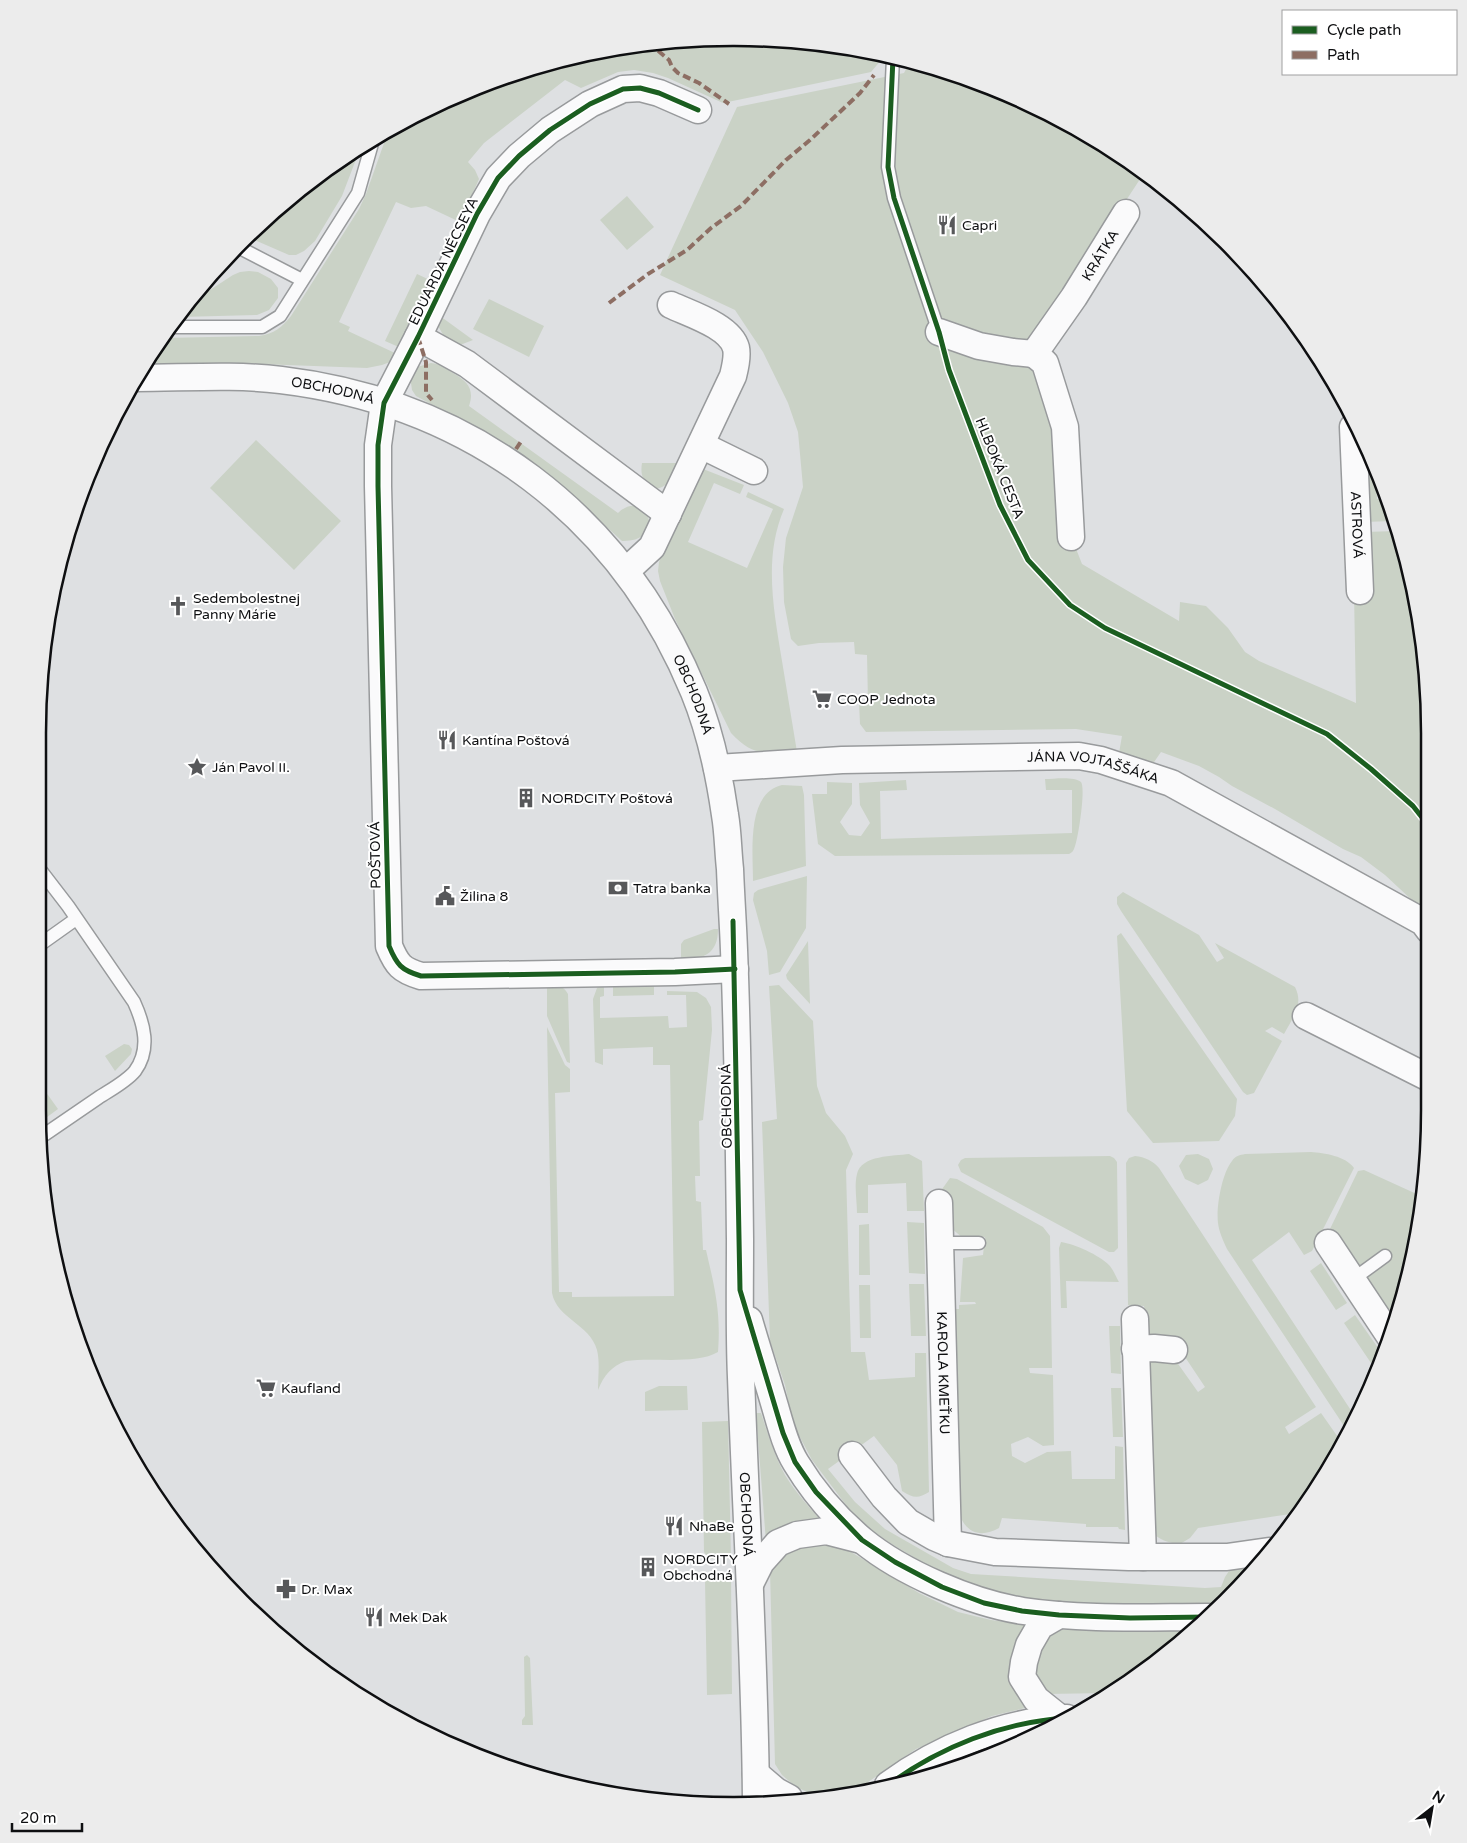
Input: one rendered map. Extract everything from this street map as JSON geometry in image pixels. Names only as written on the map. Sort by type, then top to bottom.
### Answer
[{"type":"street","name":"EDUARDA NÉCSEYA","points":[[384,403],[477,214],[498,178],[519,156],[550,130],[590,104],[623,89],[640,88],[659,93],[698,110]]},
{"type":"street","name":"KRÁTKA","points":[[1034,354],[1074,297],[1126,213]]},
{"type":"street","points":[[626,570],[652,548],[733,376],[736,364],[736,348],[722,329],[671,305]]},
{"type":"street","points":[[938,332],[979,346],[1034,354],[1045,363],[1065,427],[1071,537]]},
{"type":"street","name":"EDUARDA NÉCSEYA","points":[[418,337],[467,364],[668,514]]},
{"type":"street","name":"OBCHODNÁ","points":[[146,378],[239,377],[282,380],[350,393],[384,403],[443,425],[477,442],[510,462],[545,487],[579,517],[626,570],[652,607],[672,642],[695,694],[717,768],[726,820],[735,969],[741,1373],[750,1584],[756,1796]]},
{"type":"street","name":"POŠTOVÁ","points":[[384,403],[378,445],[382,655],[389,946],[396,962],[409,972],[421,976],[735,969]]},
{"type":"street","name":"ASTROVÁ","points":[[1354,438],[1360,591]]},
{"type":"street","points":[[701,445],[754,471]]},
{"type":"street","name":"JÁNA VOJTAŠŠÁKA","points":[[717,768],[852,760],[1079,756],[1101,760],[1171,783],[1421,921]]},
{"type":"street","points":[[1306,1016],[1421,1074]]},
{"type":"street","name":"KAROLA KMEŤKU","points":[[939,1203],[948,1543]]},
{"type":"street","points":[[1328,1243],[1385,1328]]},
{"type":"street","points":[[740,1290],[783,1433],[795,1462],[816,1492],[862,1540],[894,1562],[951,1590],[984,1602],[1022,1611],[1059,1615],[1130,1618],[1197,1616]]},
{"type":"street","points":[[1135,1319],[1143,1557]]},
{"type":"street","points":[[1136,1349],[1174,1350]]},
{"type":"street","points":[[852,1456],[884,1497],[908,1522],[934,1538],[948,1543],[995,1552],[1143,1557],[1226,1557],[1259,1552]]},
{"type":"street","points":[[750,1584],[761,1562],[778,1543],[797,1535],[826,1531],[862,1540]]},
{"type":"street","points":[[1059,1615],[1040,1626],[1029,1645],[1022,1677],[1036,1699],[1059,1715]]},
{"type":"street","points":[[901,1776],[938,1754],[976,1738],[1014,1726],[1047,1721]]},
{"type":"street","points":[[756,1774],[783,1795]]},
{"type":"lane","points":[[893,65],[888,167],[894,198],[938,332]]},
{"type":"lane","points":[[180,327],[262,327],[280,316],[358,193],[370,151]]},
{"type":"lane","points":[[245,251],[302,280]]},
{"type":"lane","points":[[46,879],[134,1002],[142,1018],[145,1038],[143,1056],[135,1071],[120,1084],[47,1132]]},
{"type":"lane","points":[[46,940],[76,919]]},
{"type":"lane","points":[[941,1243],[979,1243]]},
{"type":"lane","points":[[1352,1280],[1385,1256]]},
{"type":"shaded area","points":[[734,46],[823,52],[880,62],[871,72],[723,103],[668,78],[634,70],[618,72],[581,88],[565,80],[484,143],[468,162],[475,170],[479,179],[460,222],[426,206],[411,208],[396,202],[339,322],[350,327],[348,331],[397,354],[390,362],[367,368],[232,363],[154,365],[172,338],[259,336],[277,329],[291,316],[359,209],[385,141],[430,117],[471,99],[513,83],[556,70],[599,59],[644,52]]},
{"type":"shaded area","points":[[906,69],[954,83],[1037,117],[1077,138],[1140,179],[1031,346],[1056,427],[1081,456],[1073,541],[1082,564],[1179,621],[1180,602],[1206,606],[1228,628],[1245,652],[1259,661],[1356,703],[1354,593],[1364,532],[1390,531],[1408,599],[1419,689],[1421,734],[1421,909],[1385,875],[1361,857],[1343,849],[1199,766],[1161,752],[1152,765],[1119,753],[1122,736],[1076,729],[866,732],[860,724],[859,702],[868,702],[867,655],[855,654],[854,642],[798,646],[791,639],[784,602],[783,567],[786,538],[803,487],[798,432],[788,403],[763,352],[735,310],[660,275],[737,107],[904,73]]},
{"type":"shaded area","points":[[356,159],[342,196],[315,241],[304,251],[296,255],[289,255],[256,240],[280,217],[315,188]]},
{"type":"shaded area","points":[[627,196],[654,227],[627,250],[600,220]]},
{"type":"shaded area","points":[[240,272],[258,272],[271,279],[278,288],[278,298],[269,310],[257,315],[187,317],[207,292]]},
{"type":"shaded area","points":[[417,274],[432,281],[401,348],[385,341]]},
{"type":"shaded area","points":[[489,299],[544,326],[529,357],[473,329]]},
{"type":"shaded area","points":[[440,316],[473,340],[460,345],[446,340],[437,324]]},
{"type":"shaded area","points":[[431,363],[445,368],[466,382],[471,395],[469,406],[618,513],[628,506],[637,506],[644,510],[648,517],[649,525],[645,533],[637,539],[622,541],[551,476],[530,460],[416,396],[412,390],[410,376],[417,367]]},
{"type":"shaded area","points":[[256,440],[341,521],[294,570],[210,488]]},
{"type":"shaded area","points":[[1361,456],[1386,521],[1364,522]]},
{"type":"shaded area","points":[[642,463],[681,463],[667,484],[663,487],[652,489],[643,478],[641,471]]},
{"type":"shaded area","points":[[703,469],[744,485],[740,494],[714,483],[688,542],[747,568],[773,509],[746,497],[748,492],[784,509],[774,546],[772,585],[776,623],[797,752],[769,753],[754,750],[739,741],[731,733],[675,619],[660,581],[658,571],[662,554]]},
{"type":"shaded area","points":[[1069,778],[1081,782],[1083,794],[1076,844],[1069,854],[835,856],[818,844],[812,794],[827,794],[827,782],[852,783],[852,804],[840,822],[849,835],[861,836],[870,823],[860,805],[859,783],[906,780],[907,790],[880,791],[881,839],[1072,833],[1072,790],[1046,790],[1045,779]]},
{"type":"shaded area","points":[[782,785],[802,786],[804,795],[806,866],[753,881],[753,840],[757,812],[762,799],[770,790]]},
{"type":"shaded area","points":[[807,876],[806,928],[780,972],[769,975],[767,951],[753,900],[754,893],[758,890]]},
{"type":"shaded area","points":[[1123,892],[1199,935],[1217,962],[1224,958],[1215,943],[1295,987],[1298,1005],[1284,1034],[1272,1027],[1265,1031],[1282,1041],[1254,1093],[1247,1095],[1243,1092],[1121,911],[1117,904],[1117,897]]},
{"type":"shaded area","points":[[718,929],[717,938],[715,945],[708,954],[681,962],[681,944],[684,940]]},
{"type":"shaded area","points":[[1121,933],[1237,1099],[1235,1116],[1219,1141],[1153,1143],[1127,1111],[1117,936]]},
{"type":"shaded area","points":[[808,941],[810,1004],[787,979],[786,975]]},
{"type":"shaded area","points":[[654,983],[654,995],[613,996],[613,984]]},
{"type":"shaded area","points":[[547,984],[562,987],[568,994],[570,1063],[567,1062],[547,1016]]},
{"type":"shaded area","points":[[604,984],[604,996],[600,997],[600,1018],[668,1016],[669,1028],[687,1027],[686,995],[667,995],[667,991],[697,992],[706,998],[711,1007],[712,1030],[703,1120],[699,1121],[700,1176],[695,1176],[696,1201],[701,1202],[703,1250],[706,1250],[712,1277],[719,1338],[718,1352],[709,1356],[686,1360],[637,1360],[621,1363],[609,1372],[598,1390],[598,1359],[593,1341],[581,1327],[560,1309],[552,1293],[547,1027],[565,1065],[570,1069],[570,1092],[555,1093],[559,1292],[572,1292],[572,1297],[674,1296],[670,1065],[653,1065],[653,1047],[603,1049],[603,1065],[595,1062],[593,999],[597,988]]},
{"type":"shaded area","points":[[779,985],[813,1021],[817,1086],[826,1113],[845,1136],[853,1154],[846,1170],[851,1352],[865,1352],[869,1380],[915,1377],[915,1353],[926,1353],[929,1492],[916,1497],[902,1491],[897,1465],[874,1436],[828,1469],[855,1502],[885,1529],[953,1568],[971,1574],[1205,1588],[1221,1587],[1233,1565],[1247,1562],[1249,1564],[1209,1605],[1050,1602],[1005,1594],[964,1582],[929,1566],[872,1531],[849,1509],[812,1460],[793,1424],[785,1385],[770,1341],[762,1122],[777,1119],[769,986]]},
{"type":"shaded area","points":[[124,1044],[129,1045],[132,1049],[131,1054],[115,1071],[105,1056]]},
{"type":"shaded area","points":[[46,1093],[48,1095],[58,1109],[46,1118]]},
{"type":"shaded area","points":[[1311,1152],[1328,1154],[1346,1161],[1354,1168],[1312,1251],[1304,1255],[1289,1232],[1252,1260],[1351,1411],[1344,1425],[1227,1249],[1220,1233],[1218,1223],[1219,1200],[1225,1174],[1228,1166],[1235,1158],[1245,1154]]},
{"type":"shaded area","points":[[909,1154],[922,1161],[924,1211],[907,1211],[906,1183],[868,1185],[868,1213],[857,1213],[856,1183],[860,1168],[871,1160]]},
{"type":"shaded area","points":[[1198,1154],[1209,1159],[1213,1169],[1208,1180],[1198,1185],[1185,1179],[1179,1166],[1186,1155]]},
{"type":"shaded area","points":[[1110,1156],[1117,1162],[1118,1248],[1114,1252],[1109,1252],[961,1172],[958,1165],[965,1158]]},
{"type":"shaded area","points":[[1135,1156],[1142,1157],[1159,1168],[1316,1407],[1285,1427],[1289,1434],[1321,1413],[1338,1437],[1289,1514],[1198,1528],[1190,1538],[1180,1544],[1157,1537],[1151,1531],[1150,1375],[1148,1353],[1171,1354],[1198,1392],[1205,1387],[1177,1345],[1148,1342],[1144,1306],[1128,1305],[1126,1163],[1129,1158]]},
{"type":"shaded area","points":[[1364,1170],[1415,1193],[1408,1244],[1389,1313],[1329,1231],[1358,1171]]},
{"type":"shaded area","points":[[950,1178],[957,1179],[1043,1227],[1050,1236],[1052,1368],[1029,1368],[1030,1373],[1053,1375],[1054,1445],[1043,1446],[1028,1437],[1011,1444],[1012,1456],[1025,1463],[1047,1452],[1071,1451],[1072,1479],[1115,1479],[1115,1446],[1123,1447],[1125,1530],[1118,1527],[1086,1527],[1086,1524],[1002,1518],[999,1528],[982,1533],[972,1531],[960,1516],[951,1309],[959,1309],[959,1305],[976,1304],[975,1302],[960,1302],[963,1258],[983,1255],[985,1237],[964,1239],[950,1227],[935,1199]]},
{"type":"shaded area","points":[[907,1222],[924,1223],[925,1274],[909,1273]]},
{"type":"shaded area","points":[[869,1224],[870,1275],[859,1275],[859,1225]]},
{"type":"shaded area","points":[[1061,1242],[1080,1248],[1105,1261],[1119,1282],[1066,1281],[1067,1308],[1061,1308],[1059,1248]]},
{"type":"shaded area","points":[[1321,1263],[1347,1303],[1336,1310],[1310,1271]]},
{"type":"shaded area","points":[[909,1284],[924,1284],[926,1336],[911,1336]]},
{"type":"shaded area","points":[[859,1285],[870,1285],[871,1338],[860,1338]]},
{"type":"shaded area","points":[[1355,1315],[1377,1347],[1372,1363],[1371,1363],[1344,1323]]},
{"type":"shaded area","points":[[1109,1326],[1120,1326],[1121,1374],[1111,1373]]},
{"type":"shaded area","points":[[659,1386],[687,1386],[688,1410],[645,1411],[645,1392]]},
{"type":"shaded area","points":[[1111,1388],[1121,1388],[1123,1437],[1113,1437]]},
{"type":"shaded area","points":[[756,1413],[761,1413],[774,1452],[785,1475],[824,1524],[766,1542]]},
{"type":"shaded area","points":[[728,1421],[731,1558],[709,1559],[704,1552],[702,1422]]},
{"type":"shaded area","points":[[827,1542],[841,1546],[919,1593],[958,1612],[991,1620],[1027,1625],[1015,1648],[1011,1666],[1015,1685],[1025,1708],[992,1716],[916,1749],[864,1785],[808,1792],[796,1787],[782,1775],[775,1764],[770,1570],[781,1555],[795,1549]]},
{"type":"shaded area","points":[[710,1573],[731,1573],[732,1694],[707,1695],[705,1580]]},
{"type":"shaded area","points":[[1184,1628],[1152,1655],[1096,1693],[1046,1694],[1035,1676],[1037,1652],[1044,1642],[1058,1630]]},
{"type":"shaded area","points":[[527,1655],[530,1658],[533,1725],[522,1725],[522,1720],[525,1716],[524,1657]]},
{"type":"marked path","points":[[658,51],[669,60],[672,67],[678,73],[699,83],[729,104]]},
{"type":"marked path","points":[[609,303],[648,274],[687,250],[711,228],[741,206],[786,160],[860,93],[874,75]]},
{"type":"marked path","points":[[418,337],[426,362],[426,393],[432,400]]},
{"type":"marked path","points":[[516,449],[522,440]]},
{"type":"cycle path","name":"HLBOKÁ CESTA","points":[[893,65],[888,167],[894,198],[939,332],[949,370],[1000,505],[1028,560],[1070,605],[1105,628],[1327,734],[1371,769],[1413,806],[1421,816]]},
{"type":"cycle path","points":[[698,110],[659,93],[640,88],[623,89],[590,104],[550,130],[519,156],[498,178],[477,214],[384,403],[378,445],[378,486],[389,946],[395,958],[404,969],[421,976],[675,972],[735,969]]},
{"type":"cycle path","points":[[733,921],[740,1290],[783,1433],[795,1462],[816,1492],[862,1540],[895,1562],[942,1587],[984,1603],[1022,1611],[1059,1615],[1130,1618],[1196,1617]]},
{"type":"cycle path","points":[[902,1775],[950,1748],[973,1739],[1019,1725],[1049,1719]]},
{"type":"place","name":"Capri","points":[[947,225]]},
{"type":"place","name":"Sedembolestnej Panny Márie","points":[[178,606]]},
{"type":"place","name":"COOP Jednota","points":[[822,699]]},
{"type":"place","name":"Kantína Poštová","points":[[447,740]]},
{"type":"place","name":"Ján Pavol II.","points":[[197,767]]},
{"type":"place","name":"NORDCITY Poštová","points":[[526,798]]},
{"type":"place","name":"Tatra banka","points":[[618,888]]},
{"type":"place","name":"Žilina 8","points":[[445,896]]},
{"type":"place","name":"Kaufland","points":[[266,1388]]},
{"type":"place","name":"NhaBe","points":[[674,1526]]},
{"type":"place","name":"NORDCITY Obchodná","points":[[648,1567]]},
{"type":"place","name":"Dr. Max","points":[[286,1589]]},
{"type":"place","name":"Mek Dak","points":[[374,1617]]}]
